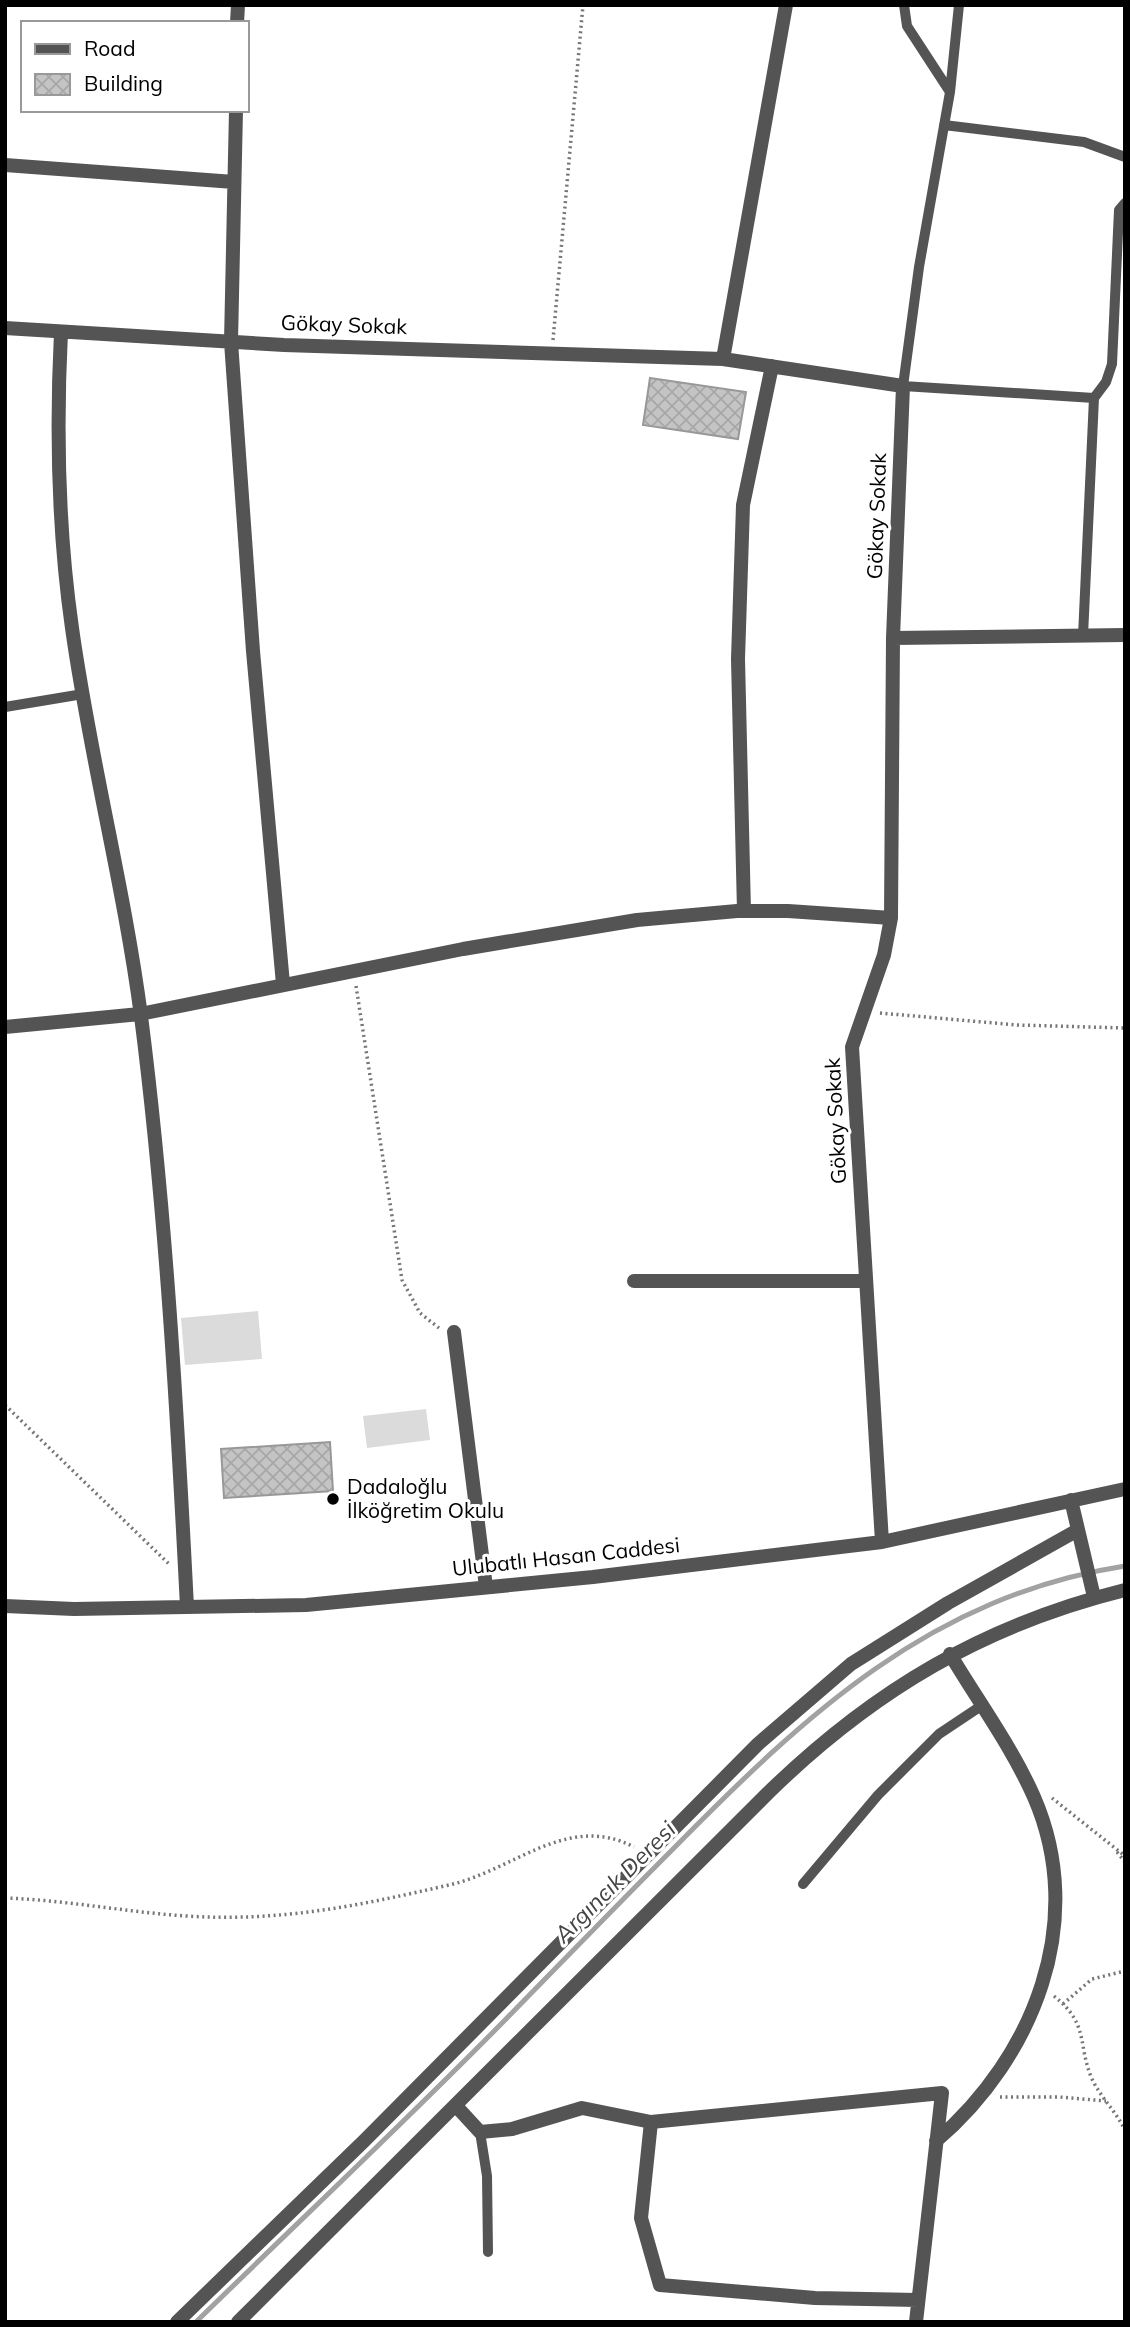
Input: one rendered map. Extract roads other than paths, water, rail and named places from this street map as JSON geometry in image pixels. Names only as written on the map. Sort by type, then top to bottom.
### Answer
[{"type":"street","points":[[723,359],[786,5]]},
{"type":"street","points":[[236,112],[231,342],[253,651],[283,984]]},
{"type":"street","points":[[5,165],[234,182]]},
{"type":"street","name":"Gökay Sokak","points":[[5,328],[231,342],[723,359],[903,386],[893,638],[891,918],[884,955],[852,1046],[883,1542]]},
{"type":"street","points":[[61,332],[60,495],[72,628],[141,1014],[170,1303],[187,1607]]},
{"type":"street","points":[[744,911],[738,659],[743,505],[772,366]]},
{"type":"street","points":[[893,638],[1125,635]]},
{"type":"street","points":[[5,1027],[141,1014],[353,970],[637,920],[744,911],[840,913],[891,918]]},
{"type":"street","points":[[634,1280],[866,1281]]},
{"type":"street","points":[[454,1332],[486,1587]]},
{"type":"street","name":"Ulubatlı Hasan Caddesi","points":[[5,1606],[74,1609],[306,1605],[486,1587],[883,1542],[1125,1489]]},
{"type":"street","points":[[1071,1500],[1094,1597]]},
{"type":"street","points":[[177,2322],[364,2141],[758,1744],[851,1664],[948,1602],[1078,1530]]},
{"type":"street","points":[[238,2322],[457,2107],[797,1765],[863,1711],[950,1654],[1016,1624],[1094,1597],[1125,1590]]},
{"type":"street","points":[[936,2141],[981,2098],[1005,2066],[1032,2016],[1052,1945],[1054,1870],[1043,1820],[1023,1775],[950,1654]]},
{"type":"street","points":[[457,2107],[480,2132],[512,2129],[582,2108],[651,2122],[942,2094],[916,2322]]},
{"type":"street","points":[[651,2122],[642,2218],[660,2285],[815,2298],[918,2300]]},
{"type":"lane","points":[[904,5],[907,26],[950,92]]},
{"type":"lane","points":[[959,5],[950,92],[919,267],[903,386],[1094,398]]},
{"type":"lane","points":[[944,125],[1084,142],[1125,157]]},
{"type":"lane","points":[[1083,636],[1094,398],[1106,382],[1114,354],[1119,210],[1125,204]]},
{"type":"lane","points":[[5,707],[82,694]]},
{"type":"lane","points":[[803,1884],[878,1794],[939,1734],[981,1706]]},
{"type":"lane","points":[[480,2132],[487,2176],[488,2252]]},
{"type":"waterway","name":"Argıncık Deresi","points":[[196,2322],[391,2134],[722,1800],[823,1708],[876,1668],[932,1633],[991,1604],[1055,1581],[1125,1566]]},
{"type":"place","name":"Dadaloğlu İlköğretim Okulu","points":[[333,1499]]}]
